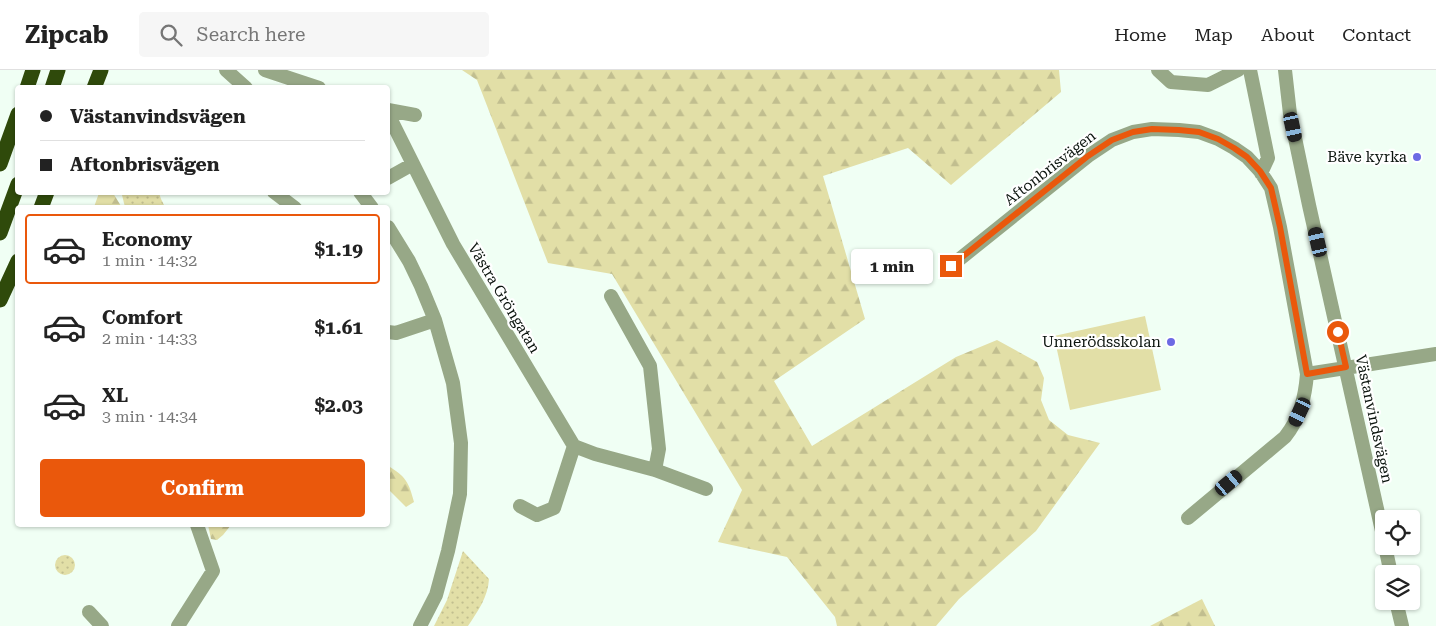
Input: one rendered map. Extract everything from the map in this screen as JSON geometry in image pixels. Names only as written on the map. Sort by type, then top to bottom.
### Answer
[{"type":"highway","points":[[28,85],[33,70]]},
{"type":"highway","points":[[53,85],[58,70]]},
{"type":"highway","points":[[95,85],[101,70]]},
{"type":"highway","points":[[0,164],[15,122]]},
{"type":"highway","points":[[0,234],[15,192]]},
{"type":"highway","points":[[0,300],[15,268]]},
{"type":"street","points":[[226,70],[243,85]]},
{"type":"street","points":[[265,70],[310,85]]},
{"type":"street","points":[[1158,70],[1172,82],[1208,85],[1238,70]]},
{"type":"street","points":[[1250,70],[1268,158],[1261,173]]},
{"type":"street","name":"Västanvindsvägen","points":[[1285,70],[1290,114],[1311,214],[1377,510]]},
{"type":"street","points":[[390,110],[414,115]]},
{"type":"street","name":"Västra Gröngatan","points":[[390,118],[453,244],[574,446]]},
{"type":"street","name":"Aftonbrisvägen","points":[[951,266],[1088,156],[1112,140],[1133,132],[1152,129],[1199,132],[1218,139],[1247,157],[1271,188],[1307,374],[1305,395],[1294,426],[1285,437],[1188,518]]},
{"type":"street","points":[[390,177],[414,164]]},
{"type":"street","points":[[278,195],[291,205]]},
{"type":"street","points":[[390,230],[409,261],[435,320],[453,383],[461,443],[460,494],[448,551],[436,595],[420,626]]},
{"type":"street","points":[[611,296],[650,366],[659,449],[655,470]]},
{"type":"street","points":[[390,332],[396,333],[435,320]]},
{"type":"street","points":[[1307,374],[1436,354]]},
{"type":"street","points":[[520,506],[537,515],[554,508],[574,446],[595,454],[655,470],[706,489]]},
{"type":"street","points":[[178,626],[213,571],[198,527]]},
{"type":"street","points":[[1398,610],[1402,626]]},
{"type":"street","points":[[89,612],[102,626]]},
{"type":"green space","points":[[462,70],[1059,70],[1061,92],[951,185],[908,148],[823,176],[865,319],[774,381],[812,446],[956,357],[997,340],[1037,362],[1044,378],[1041,400],[1049,420],[1068,435],[1100,443],[1036,531],[959,599],[936,626],[837,626],[835,617],[787,557],[718,542],[742,490],[612,274],[548,263],[477,80]]},
{"type":"green space","points":[[98,195],[114,195],[120,205],[95,205]]},
{"type":"green space","points":[[122,195],[160,195],[164,205],[124,205]]},
{"type":"green space","points":[[1145,316],[1161,390],[1070,410],[1054,336]]},
{"type":"green space","points":[[390,467],[399,473],[408,485],[414,502],[406,507],[390,491]]},
{"type":"green space","points":[[208,527],[229,527],[217,540],[211,539]]},
{"type":"green space","points":[[463,551],[489,579],[485,598],[468,626],[434,626],[447,600]]},
{"type":"green space","points":[[65,555],[72,558],[75,565],[72,572],[65,575],[58,572],[55,565],[58,558]]},
{"type":"green space","points":[[1202,599],[1215,626],[1150,626]]},
{"type":"place","name":"Bäve kyrka","points":[[1417,157]]},
{"type":"place","name":"Unnerödsskolan","points":[[1171,342]]},
{"type":"route","points":[[951,266],[1088,156],[1112,140],[1133,132],[1152,129],[1199,132],[1218,139],[1247,157],[1260,171],[1271,188],[1307,374],[1346,367],[1338,332]]}]
